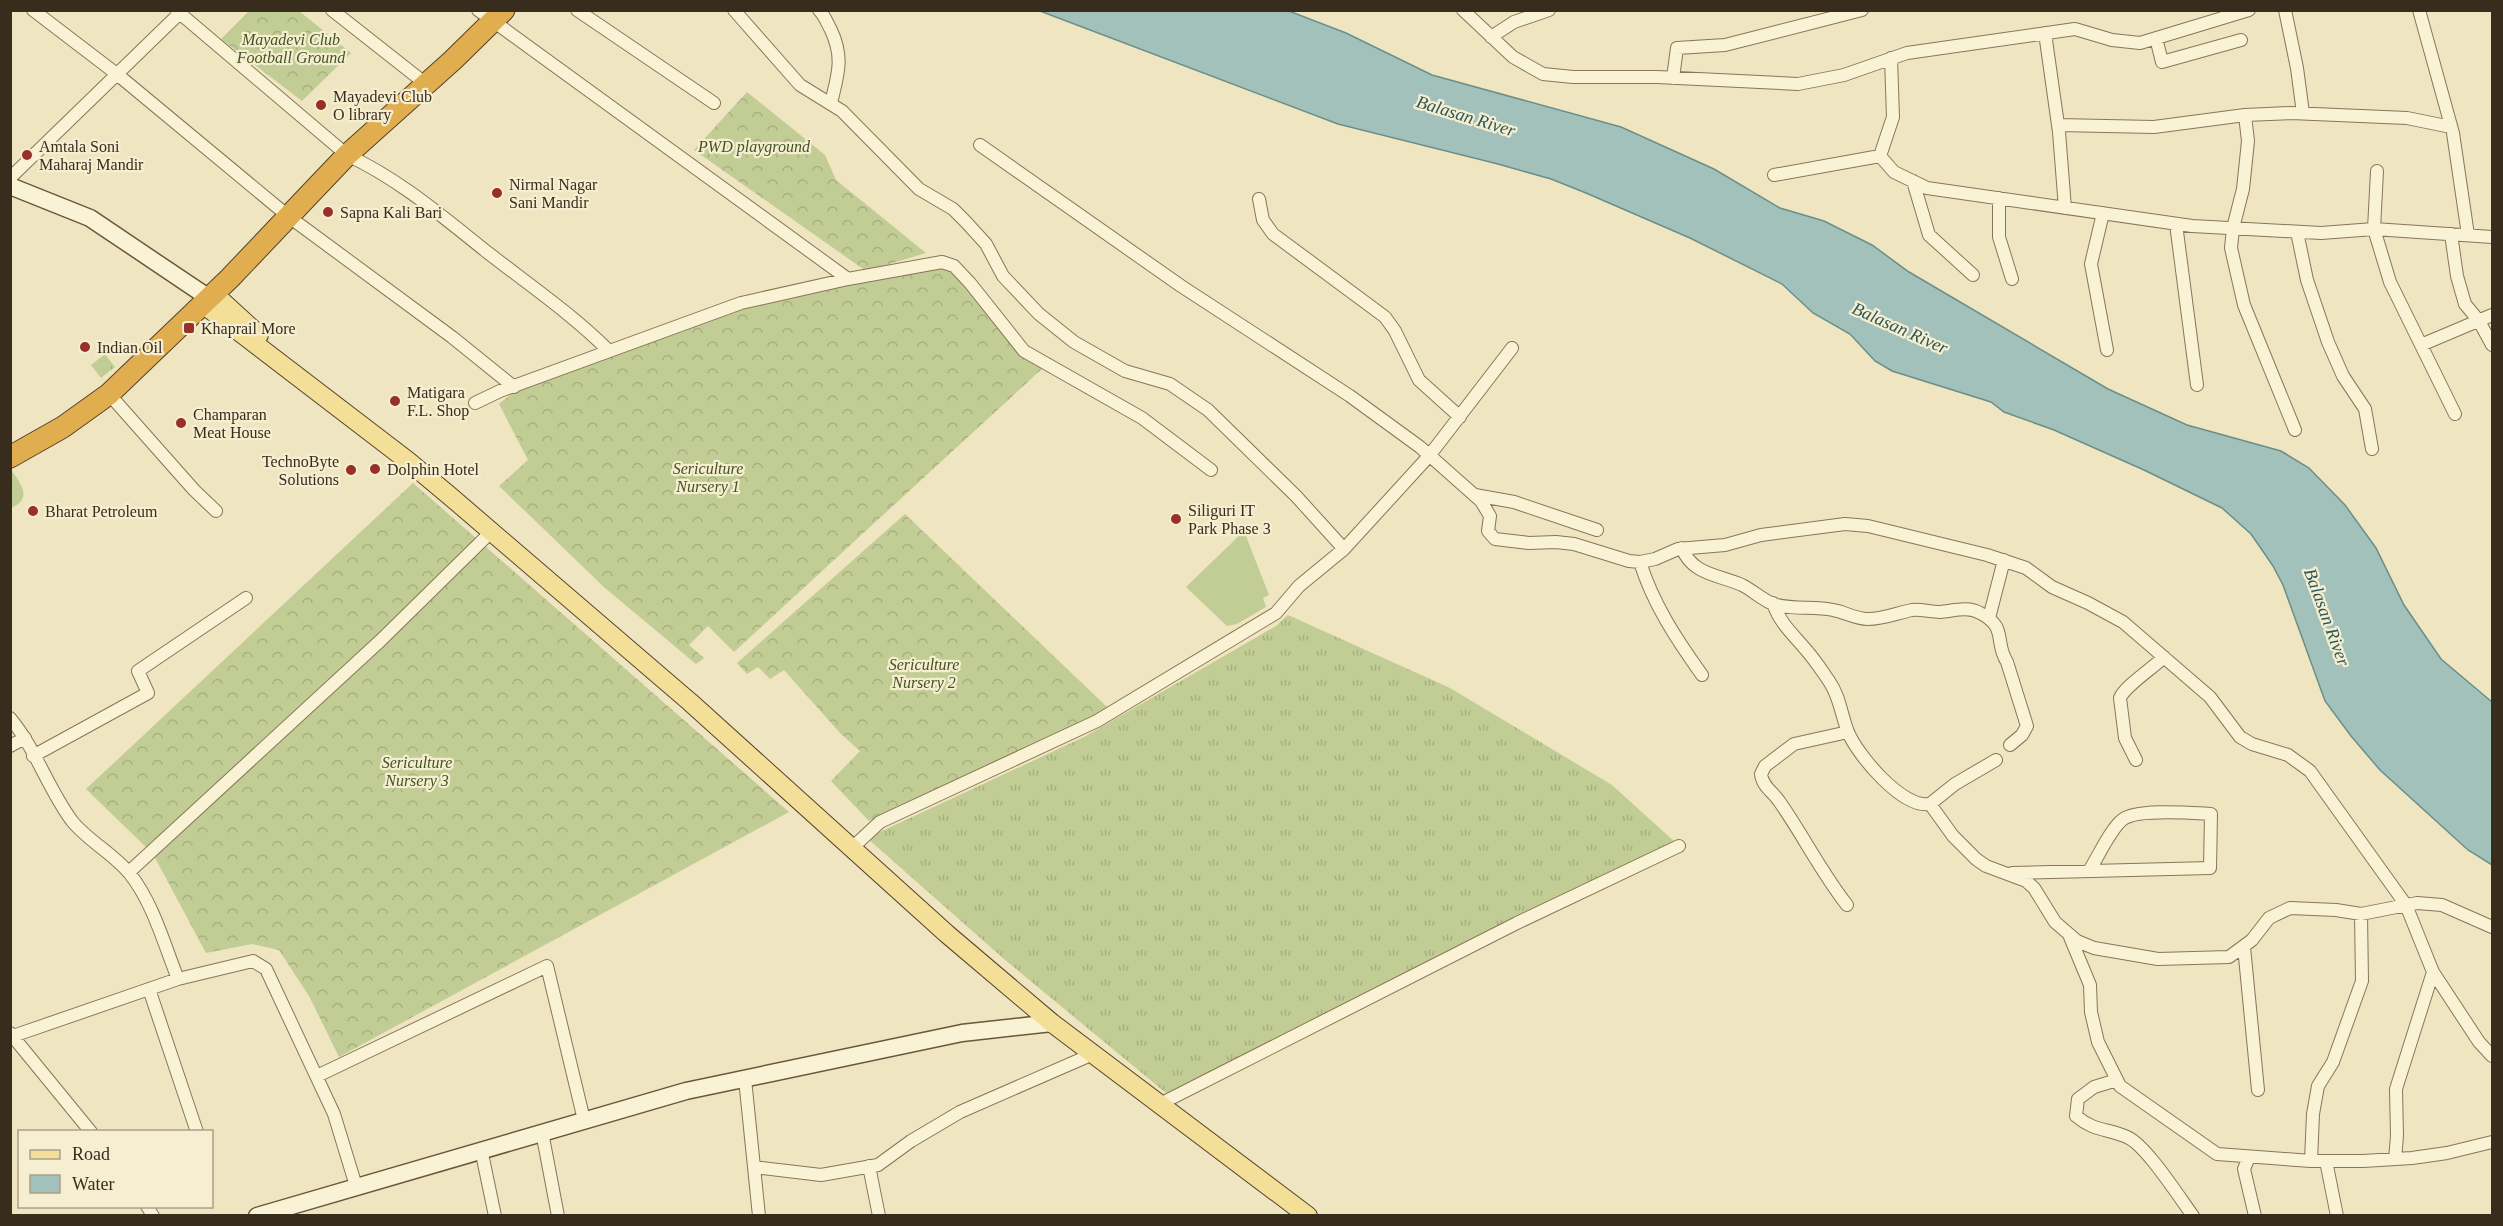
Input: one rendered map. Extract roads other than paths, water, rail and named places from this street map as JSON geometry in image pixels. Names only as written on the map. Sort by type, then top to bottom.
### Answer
[{"type":"highway","points":[[10,457],[63,427],[109,394],[230,278],[347,155],[426,84],[489,14]]},
{"type":"highway","points":[[10,445],[47,424],[140,363]]},
{"type":"main road","points":[[230,278],[229,297],[234,310]]},
{"type":"main road","points":[[209,298],[234,310],[317,391]]},
{"type":"main road","points":[[209,298],[317,391],[408,461],[690,702],[947,934],[1053,1023],[1308,1215]]},
{"type":"street","points":[[33,10],[118,75],[288,216],[482,360],[514,387]]},
{"type":"street","points":[[332,10],[426,84]]},
{"type":"street","points":[[577,10],[714,103]]},
{"type":"street","points":[[734,10],[800,85],[842,111],[919,189],[953,209],[986,244],[1004,276],[1039,314],[1074,342],[1125,371],[1170,384],[1208,410],[1296,496],[1344,549]]},
{"type":"street","points":[[819,10],[824,15],[838,46],[840,65],[831,103]]},
{"type":"street","points":[[1463,10],[1513,57],[1543,74],[1573,77],[1673,78],[1798,84],[1844,75],[1906,53],[2074,29],[2112,40],[2140,43],[2249,10]]},
{"type":"street","points":[[1491,37],[1514,22],[1549,10]]},
{"type":"street","points":[[1673,78],[1677,48],[1725,45],[1862,10]]},
{"type":"street","points":[[2285,10],[2297,68],[2303,113]]},
{"type":"street","points":[[2419,10],[2451,127],[2468,235]]},
{"type":"street","points":[[10,178],[180,12],[347,155],[370,165],[415,195],[559,307],[609,351]]},
{"type":"street","points":[[489,14],[848,279]]},
{"type":"street","points":[[2045,33],[2058,125],[2065,208]]},
{"type":"street","points":[[2156,38],[2162,62],[2241,40]]},
{"type":"street","points":[[1880,156],[1893,117],[1891,58]]},
{"type":"street","points":[[2058,125],[2154,127],[2245,115],[2303,113],[2407,118],[2451,127]]},
{"type":"street","points":[[2245,115],[2247,151],[2243,189],[2233,228],[2231,248],[2244,305],[2295,429]]},
{"type":"street","points":[[980,145],[1181,286],[1350,396],[1420,447],[1487,508],[1490,516],[1488,531],[1495,538],[1529,543],[1574,544],[1629,561],[1640,562],[1655,559],[1682,548],[1725,545],[1761,535],[1845,524],[1868,526],[2004,560],[2026,568],[2052,587],[2115,618],[2139,634],[2216,703],[2240,737],[2252,744],[2288,754],[2310,771],[2406,905],[2433,972],[2479,1042],[2493,1056]]},
{"type":"street","points":[[1774,175],[1880,156]]},
{"type":"street","points":[[1880,156],[1894,172],[1927,188],[2176,224],[2321,233],[2374,229],[2493,237]]},
{"type":"street","points":[[2377,171],[2374,229],[2390,282],[2455,414]]},
{"type":"street","points":[[1913,181],[1929,235],[1973,275]]},
{"type":"street","points":[[10,186],[90,219],[209,298]]},
{"type":"street","points":[[1999,198],[1999,237],[2012,279]]},
{"type":"street","points":[[1259,199],[1267,227],[1385,317],[1395,331],[1419,380],[1460,417]]},
{"type":"street","points":[[2103,213],[2091,264],[2107,350]]},
{"type":"street","points":[[2176,224],[2197,385]]},
{"type":"street","points":[[2296,232],[2307,280],[2328,342],[2343,376],[2365,408],[2372,449]]},
{"type":"street","points":[[2451,234],[2464,304],[2479,321],[2493,345]]},
{"type":"street","points":[[475,403],[741,303],[936,262],[950,264],[970,283],[1024,351],[1142,418],[1211,470]]},
{"type":"street","points":[[2421,345],[2493,315]]},
{"type":"street","points":[[853,847],[879,822],[1097,721],[1281,609],[1299,586],[1344,549],[1429,456],[1512,348]]},
{"type":"street","points":[[109,394],[194,490],[216,511]]},
{"type":"street","points":[[1474,495],[1514,502],[1597,530]]},
{"type":"street","points":[[129,872],[380,641],[491,532]]},
{"type":"street","points":[[1682,548],[1687,559],[1700,569],[1738,584],[1773,603],[1833,610],[1860,619],[1895,616],[1914,610],[1940,612],[1966,609],[1977,611],[1989,618],[1996,623],[2001,634],[2004,656],[2027,726],[2022,735],[2010,745]]},
{"type":"street","points":[[1989,618],[2004,560]]},
{"type":"street","points":[[1640,562],[1648,585],[1674,636],[1702,675]]},
{"type":"street","points":[[33,756],[148,693],[138,671],[246,598]]},
{"type":"street","points":[[1773,603],[1784,625],[1808,651],[1830,682],[1841,705],[1848,732],[1866,761],[1876,773],[1911,801],[1930,804],[1955,784],[1996,760]]},
{"type":"street","points":[[2136,760],[2125,738],[2120,698],[2126,688],[2164,657]]},
{"type":"street","points":[[10,718],[25,738],[33,756],[73,822],[129,872],[143,893],[178,979]]},
{"type":"street","points":[[1847,905],[1830,884],[1798,828],[1763,783],[1761,774],[1765,766],[1794,744],[1848,732]]},
{"type":"street","points":[[10,746],[25,738]]},
{"type":"street","points":[[1930,804],[1953,836],[1976,859],[1994,869],[2020,878],[2034,888],[2052,919],[2069,935],[2094,948],[2157,959],[2229,957],[2252,940],[2269,918],[2290,908],[2336,910],[2361,914],[2417,903],[2442,905],[2493,927]]},
{"type":"street","points":[[2007,873],[2089,871],[2210,868],[2211,814],[2173,813],[2128,816],[2119,822],[2089,871]]},
{"type":"street","points":[[1160,1104],[1517,923],[1679,846]]},
{"type":"street","points":[[2311,1161],[2313,1114],[2318,1086],[2333,1062],[2362,981],[2361,914]]},
{"type":"street","points":[[2069,935],[2090,985],[2091,1012],[2098,1042],[2120,1086],[2217,1154],[2311,1161],[2395,1159],[2447,1153],[2493,1142]]},
{"type":"street","points":[[2244,946],[2258,1090]]},
{"type":"street","points":[[91,1130],[12,1035],[178,979],[253,961],[266,969],[317,1076],[333,1114],[356,1186]]},
{"type":"street","points":[[317,1076],[547,966],[584,1120]]},
{"type":"street","points":[[2395,1159],[2396,1089],[2433,972]]},
{"type":"street","points":[[149,989],[197,1130]]},
{"type":"street","points":[[257,1215],[686,1091],[962,1033],[1053,1023]]},
{"type":"street","points":[[754,1167],[821,1175],[878,1165],[911,1141],[960,1112],[1094,1054]]},
{"type":"street","points":[[745,1079],[759,1215]]},
{"type":"street","points":[[2117,1080],[2094,1087],[2078,1099],[2076,1116],[2089,1127],[2129,1137],[2148,1157],[2193,1215]]},
{"type":"street","points":[[542,1132],[558,1215]]},
{"type":"street","points":[[481,1149],[495,1215]]},
{"type":"street","points":[[2249,1157],[2244,1169],[2255,1215]]},
{"type":"street","points":[[2326,1161],[2337,1215]]},
{"type":"street","points":[[869,1166],[879,1215]]},
{"type":"water","name":"Balasan River","points":[[1040,11],[1289,11],[1346,33],[1432,75],[1621,127],[1714,169],[1780,208],[1824,221],[1872,245],[1909,272],[2108,389],[2187,425],[2281,451],[2309,468],[2345,505],[2376,548],[2404,605],[2441,659],[2492,702],[2492,865],[2468,850],[2380,770],[2351,736],[2325,701],[2283,585],[2273,566],[2251,534],[2222,508],[2054,430],[2004,412],[1991,402],[1892,371],[1875,361],[1850,334],[1813,313],[1782,284],[1690,238],[1586,193],[1551,179],[1498,164],[1338,124]]},
{"type":"place","name":"Mayadevi Club O library","points":[[321,105]]},
{"type":"place","name":"Amtala Soni Maharaj Mandir","points":[[27,155]]},
{"type":"place","name":"Nirmal Nagar Sani Mandir","points":[[497,193]]},
{"type":"place","name":"Sapna Kali Bari","points":[[328,212]]},
{"type":"place","name":"Khaprail More","points":[[189,328]]},
{"type":"place","name":"Indian Oil","points":[[85,347]]},
{"type":"place","name":"Matigara F.L. Shop","points":[[395,401]]},
{"type":"place","name":"Champaran Meat House","points":[[181,423]]},
{"type":"place","name":"Dolphin Hotel","points":[[375,469]]},
{"type":"place","name":"TechnoByte Solutions","points":[[351,470]]},
{"type":"place","name":"Bharat Petroleum","points":[[33,511]]},
{"type":"place","name":"Siliguri IT Park Phase 3","points":[[1176,519]]},
{"type":"park label","name":"Mayadevi Club Football Ground","points":[[291,48]]},
{"type":"park label","name":"PWD playground","points":[[754,146]]},
{"type":"park label","name":"Sericulture Nursery 1","points":[[708,477]]},
{"type":"park label","name":"Sericulture Nursery 2","points":[[924,673]]},
{"type":"park label","name":"Sericulture Nursery 3","points":[[417,771]]}]
